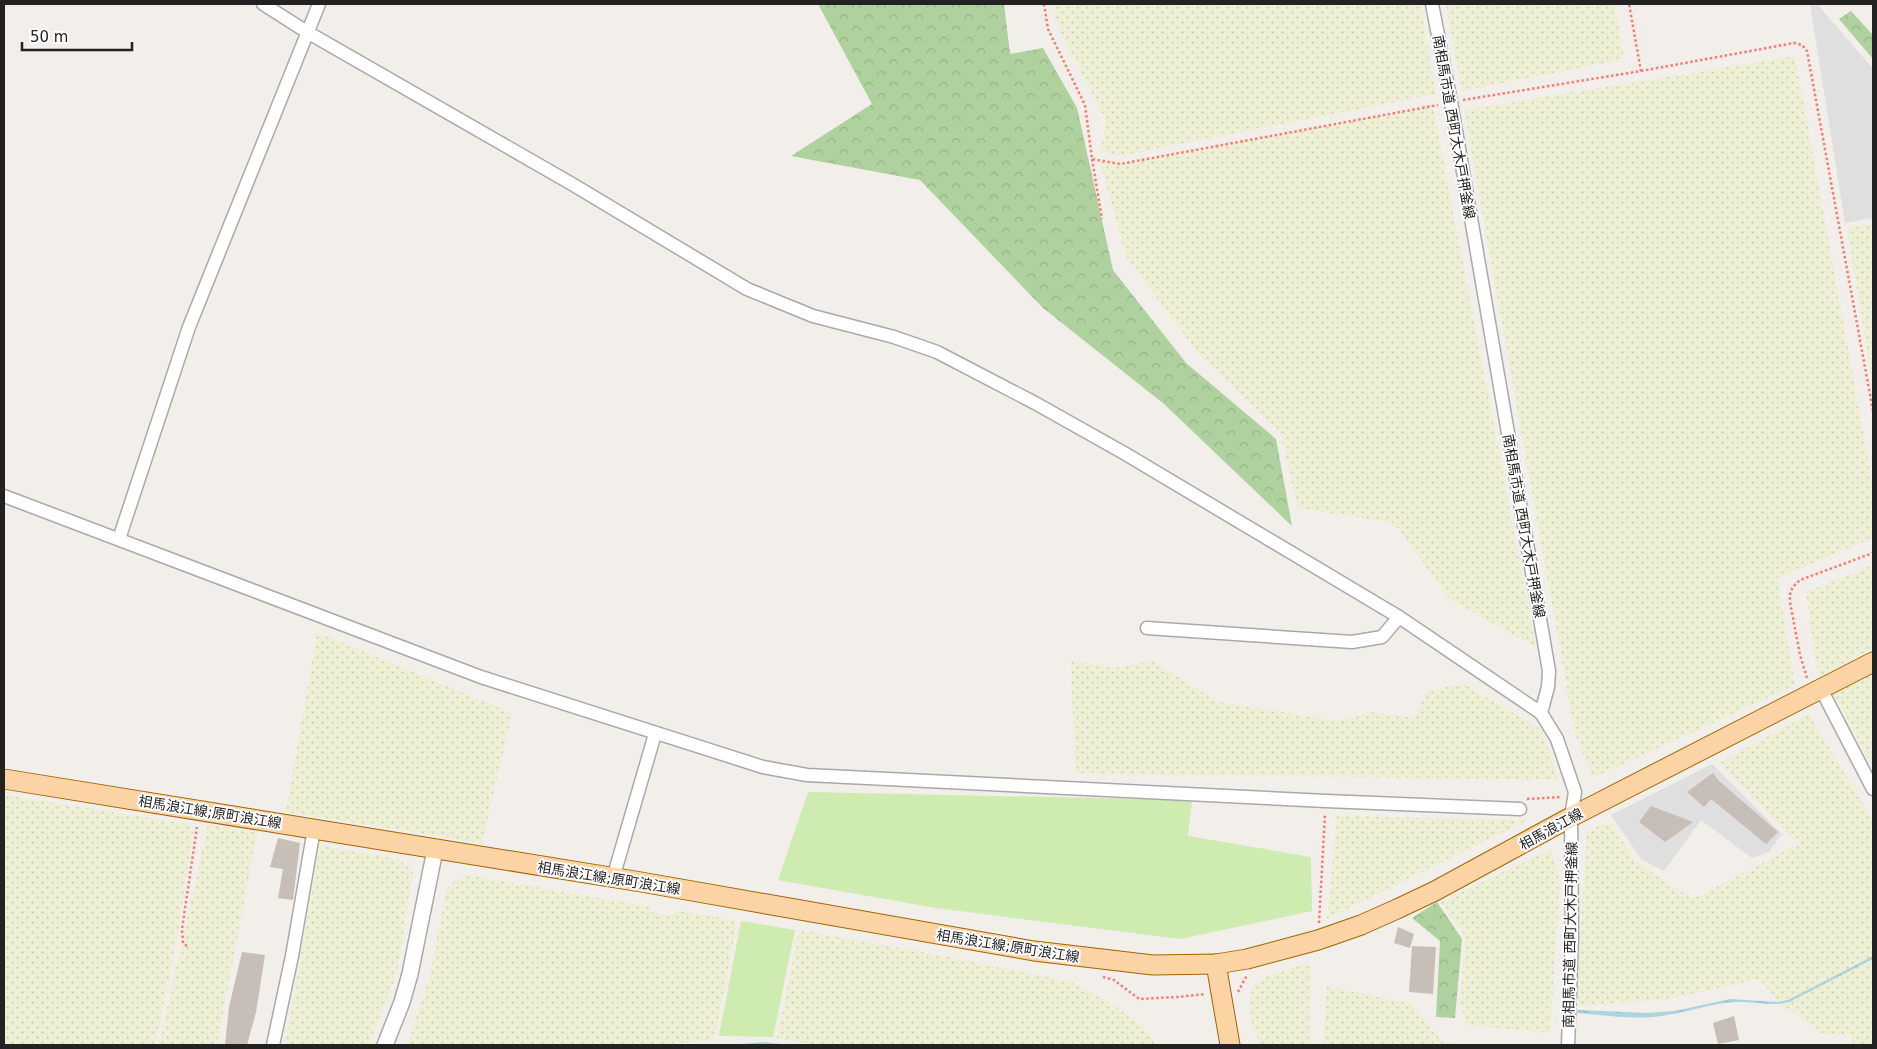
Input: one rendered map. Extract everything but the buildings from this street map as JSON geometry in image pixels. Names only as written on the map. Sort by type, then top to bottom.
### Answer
[{"type":"main road","name":"相馬浪江線","points":[[1216,964],[1247,959],[1284,949],[1370,922],[1435,892],[1572,817],[1873,662]]},
{"type":"main road","name":"相馬浪江線;原町浪江線","points":[[4,779],[613,878],[1034,951],[1153,965],[1216,964]]},
{"type":"main road","points":[[1216,964],[1230,1045]]},
{"type":"street","points":[[263,4],[307,32],[572,184],[747,288],[812,316],[894,337],[937,352],[1035,403],[1124,453],[1399,617],[1541,712]]},
{"type":"street","points":[[119,538],[189,327],[319,4]]},
{"type":"street","name":"南相馬市道 西町大木戸押釜線","points":[[1432,4],[1451,102],[1549,671],[1548,687],[1541,712],[1557,738],[1575,792],[1572,817],[1572,936],[1568,1045]]},
{"type":"street","points":[[4,496],[119,538],[481,677],[763,767],[806,775],[1326,801],[1523,804]]},
{"type":"street","points":[[1147,628],[1352,642],[1382,637],[1399,617]]},
{"type":"street","points":[[1818,691],[1873,789]]},
{"type":"street","points":[[613,878],[656,734]]},
{"type":"street","points":[[273,1045],[292,956],[314,829]]},
{"type":"street","points":[[385,1045],[402,1002],[410,974],[435,850]]},
{"type":"path","points":[[1044,4],[1048,29],[1085,105],[1102,219]]},
{"type":"path","points":[[1629,4],[1641,71]]},
{"type":"path","points":[[1092,160],[1120,164],[1451,102],[1641,71],[1794,43],[1802,45],[1807,51],[1873,411]]},
{"type":"path","points":[[1818,691],[1804,671],[1800,655],[1789,594],[1792,586],[1800,580],[1873,553]]},
{"type":"path","points":[[1523,804],[1565,796]]},
{"type":"path","points":[[1319,925],[1326,801]]},
{"type":"path","points":[[187,946],[183,943],[182,929],[198,810]]},
{"type":"path","points":[[1314,926],[1323,924]]},
{"type":"path","points":[[1098,976],[1114,980],[1139,999],[1205,994]]},
{"type":"shaded area","points":[[1810,4],[1817,4],[1873,69],[1873,218],[1845,223]]},
{"type":"shaded area","points":[[1712,764],[1782,834],[1769,852],[1752,858],[1701,820],[1664,871],[1642,860],[1611,815]]},
{"type":"green space","points":[[818,4],[1004,4],[1010,54],[1043,48],[1077,108],[1113,270],[1186,363],[1276,439],[1292,526],[1164,404],[1043,308],[920,180],[791,156],[872,104]]},
{"type":"green space","points":[[1054,4],[1420,4],[1436,94],[1119,156],[1101,150],[1106,121],[1057,24]]},
{"type":"green space","points":[[1446,4],[1615,4],[1624,59],[1462,91]]},
{"type":"green space","points":[[1851,11],[1873,35],[1873,59],[1839,19]]},
{"type":"green space","points":[[1795,56],[1873,487],[1873,538],[1777,578],[1795,685],[1593,778],[1575,734],[1464,110]]},
{"type":"green space","points":[[1433,106],[1536,647],[1450,600],[1394,523],[1298,508],[1280,432],[1200,356],[1126,256],[1100,161],[1120,164]]},
{"type":"green space","points":[[1873,223],[1873,386],[1847,229]]},
{"type":"green space","points":[[1873,565],[1873,648],[1821,676],[1816,664],[1806,592]]},
{"type":"green space","points":[[317,632],[512,713],[482,843],[286,812]]},
{"type":"green space","points":[[1071,661],[1114,668],[1152,661],[1219,702],[1339,721],[1370,712],[1415,718],[1427,691],[1464,684],[1541,729],[1558,780],[1075,773]]},
{"type":"green space","points":[[1873,671],[1873,767],[1833,692]]},
{"type":"green space","points":[[1809,714],[1873,821],[1873,1045],[1853,1045],[1851,1035],[1821,1033],[1784,1006],[1759,979],[1668,999],[1576,1006],[1587,831],[1610,821],[1635,861],[1693,899],[1798,844],[1720,762]]},
{"type":"green space","points":[[808,792],[1192,800],[1188,836],[1311,857],[1312,911],[1180,939],[936,908],[778,880]]},
{"type":"green space","points":[[4,795],[189,824],[193,831],[178,933],[155,1045],[4,1045]]},
{"type":"green space","points":[[1337,816],[1528,820],[1327,919]]},
{"type":"green space","points":[[208,824],[257,833],[217,1045],[159,1045]]},
{"type":"green space","points":[[320,846],[399,859],[413,872],[397,973],[369,1045],[285,1045]]},
{"type":"green space","points":[[1551,849],[1560,882],[1550,1033],[1464,1025],[1464,1014],[1460,1010],[1465,936],[1441,902]]},
{"type":"green space","points":[[467,875],[650,907],[650,912],[674,916],[676,910],[737,921],[715,1039],[662,1045],[407,1045],[430,976],[446,890],[454,881]]},
{"type":"green space","points":[[1437,902],[1462,939],[1455,1018],[1436,1017],[1440,941],[1412,918]]},
{"type":"green space","points":[[741,921],[795,930],[773,1037],[719,1036]]},
{"type":"green space","points":[[799,930],[939,955],[1071,982],[1109,1002],[1141,1024],[1157,1045],[816,1045],[777,1038]]},
{"type":"green space","points":[[1310,962],[1310,1045],[1260,1045],[1251,1021],[1249,1001],[1252,986],[1268,976]]},
{"type":"green space","points":[[1327,986],[1413,1004],[1442,1042],[1471,1045],[1323,1045]]},
{"type":"water","points":[[1873,956],[1873,959],[1789,1002],[1770,1004],[1727,1003],[1670,1015],[1640,1018],[1577,1013],[1577,1010],[1648,1013],[1675,1011],[1730,999],[1778,1002],[1788,1000]]},
{"type":"water","points":[[764,1042],[789,1045],[729,1045]]}]
